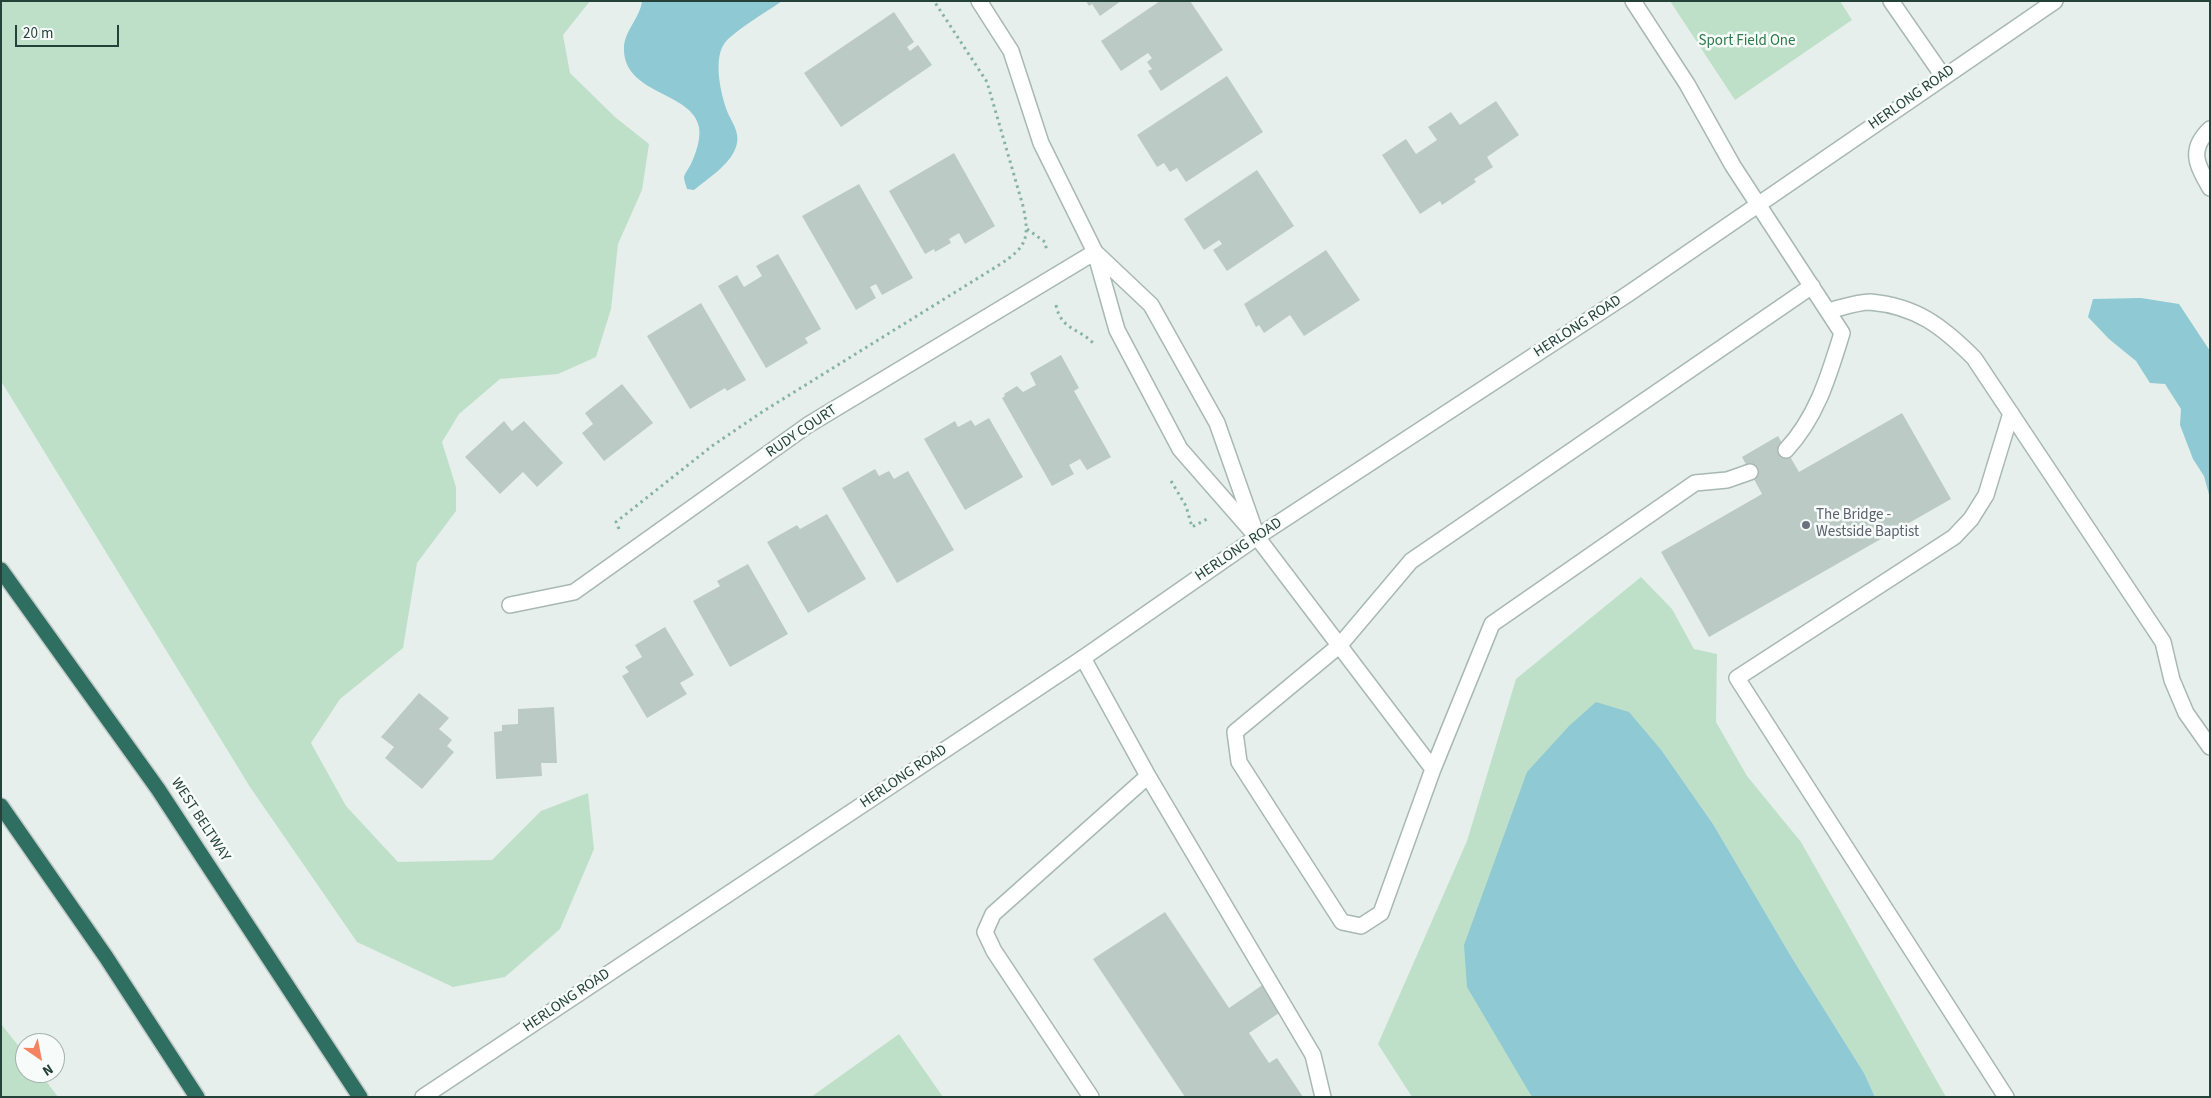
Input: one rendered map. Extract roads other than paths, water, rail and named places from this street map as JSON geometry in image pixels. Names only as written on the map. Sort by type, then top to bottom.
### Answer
[{"type":"highway","name":"WEST BELTWAY","points":[[1,570],[158,789],[360,1097]]},
{"type":"highway","points":[[1,806],[106,957],[197,1097]]},
{"type":"street","points":[[979,1],[1011,51],[1041,143],[1095,252],[1117,330],[1180,449],[1257,537],[1433,769]]},
{"type":"street","points":[[1632,1],[1687,84],[1733,166],[1842,333],[1824,391],[1801,434],[1786,450]]},
{"type":"street","points":[[1891,1],[1944,76]]},
{"type":"street","name":"HERLONG ROAD","points":[[423,1097],[1083,658],[1257,537],[1628,294],[2055,1]]},
{"type":"street","points":[[2210,130],[2198,143],[2196,152],[2210,188]]},
{"type":"street","points":[[1095,252],[1150,305],[1198,389],[1217,423],[1257,537]]},
{"type":"street","name":"RUDY COURT","points":[[510,605],[574,592],[808,426],[1095,252]]},
{"type":"street","points":[[1750,472],[1727,480],[1695,483],[1492,624],[1433,769],[1381,913],[1361,926],[1342,922],[1239,762],[1235,732],[1340,645],[1411,561],[1812,286]]},
{"type":"street","points":[[1828,310],[1868,302],[1912,310],[1950,333],[1974,358],[2163,642],[2172,680],[2186,713],[2205,730],[2210,747]]},
{"type":"street","points":[[2006,1097],[1737,678],[1954,537],[1971,519],[1986,495],[2011,413]]},
{"type":"street","points":[[1083,658],[1148,776],[1313,1055],[1323,1097]]},
{"type":"street","points":[[1091,1097],[994,951],[985,932],[993,914],[1148,776]]},
{"type":"water","points":[[642,1],[782,1],[742,28],[724,44],[719,59],[719,78],[727,111],[737,133],[736,147],[724,166],[694,190],[687,189],[684,177],[693,160],[699,141],[699,127],[694,115],[684,106],[645,84],[634,75],[626,63],[625,41]]},
{"type":"water","points":[[2141,298],[2179,304],[2210,351],[2210,498],[2204,476],[2193,459],[2180,425],[2181,409],[2165,384],[2150,383],[2136,361],[2109,339],[2088,317],[2093,299]]},
{"type":"water","points":[[1596,702],[1629,712],[1662,751],[1713,824],[1792,958],[1864,1073],[1875,1097],[1532,1097],[1467,987],[1464,945],[1527,772],[1569,726]]},
{"type":"place","name":"The Bridge - Westside Baptist","points":[[1806,525]]},
{"type":"park label","name":"Sport Field One","points":[[1747,42]]}]
